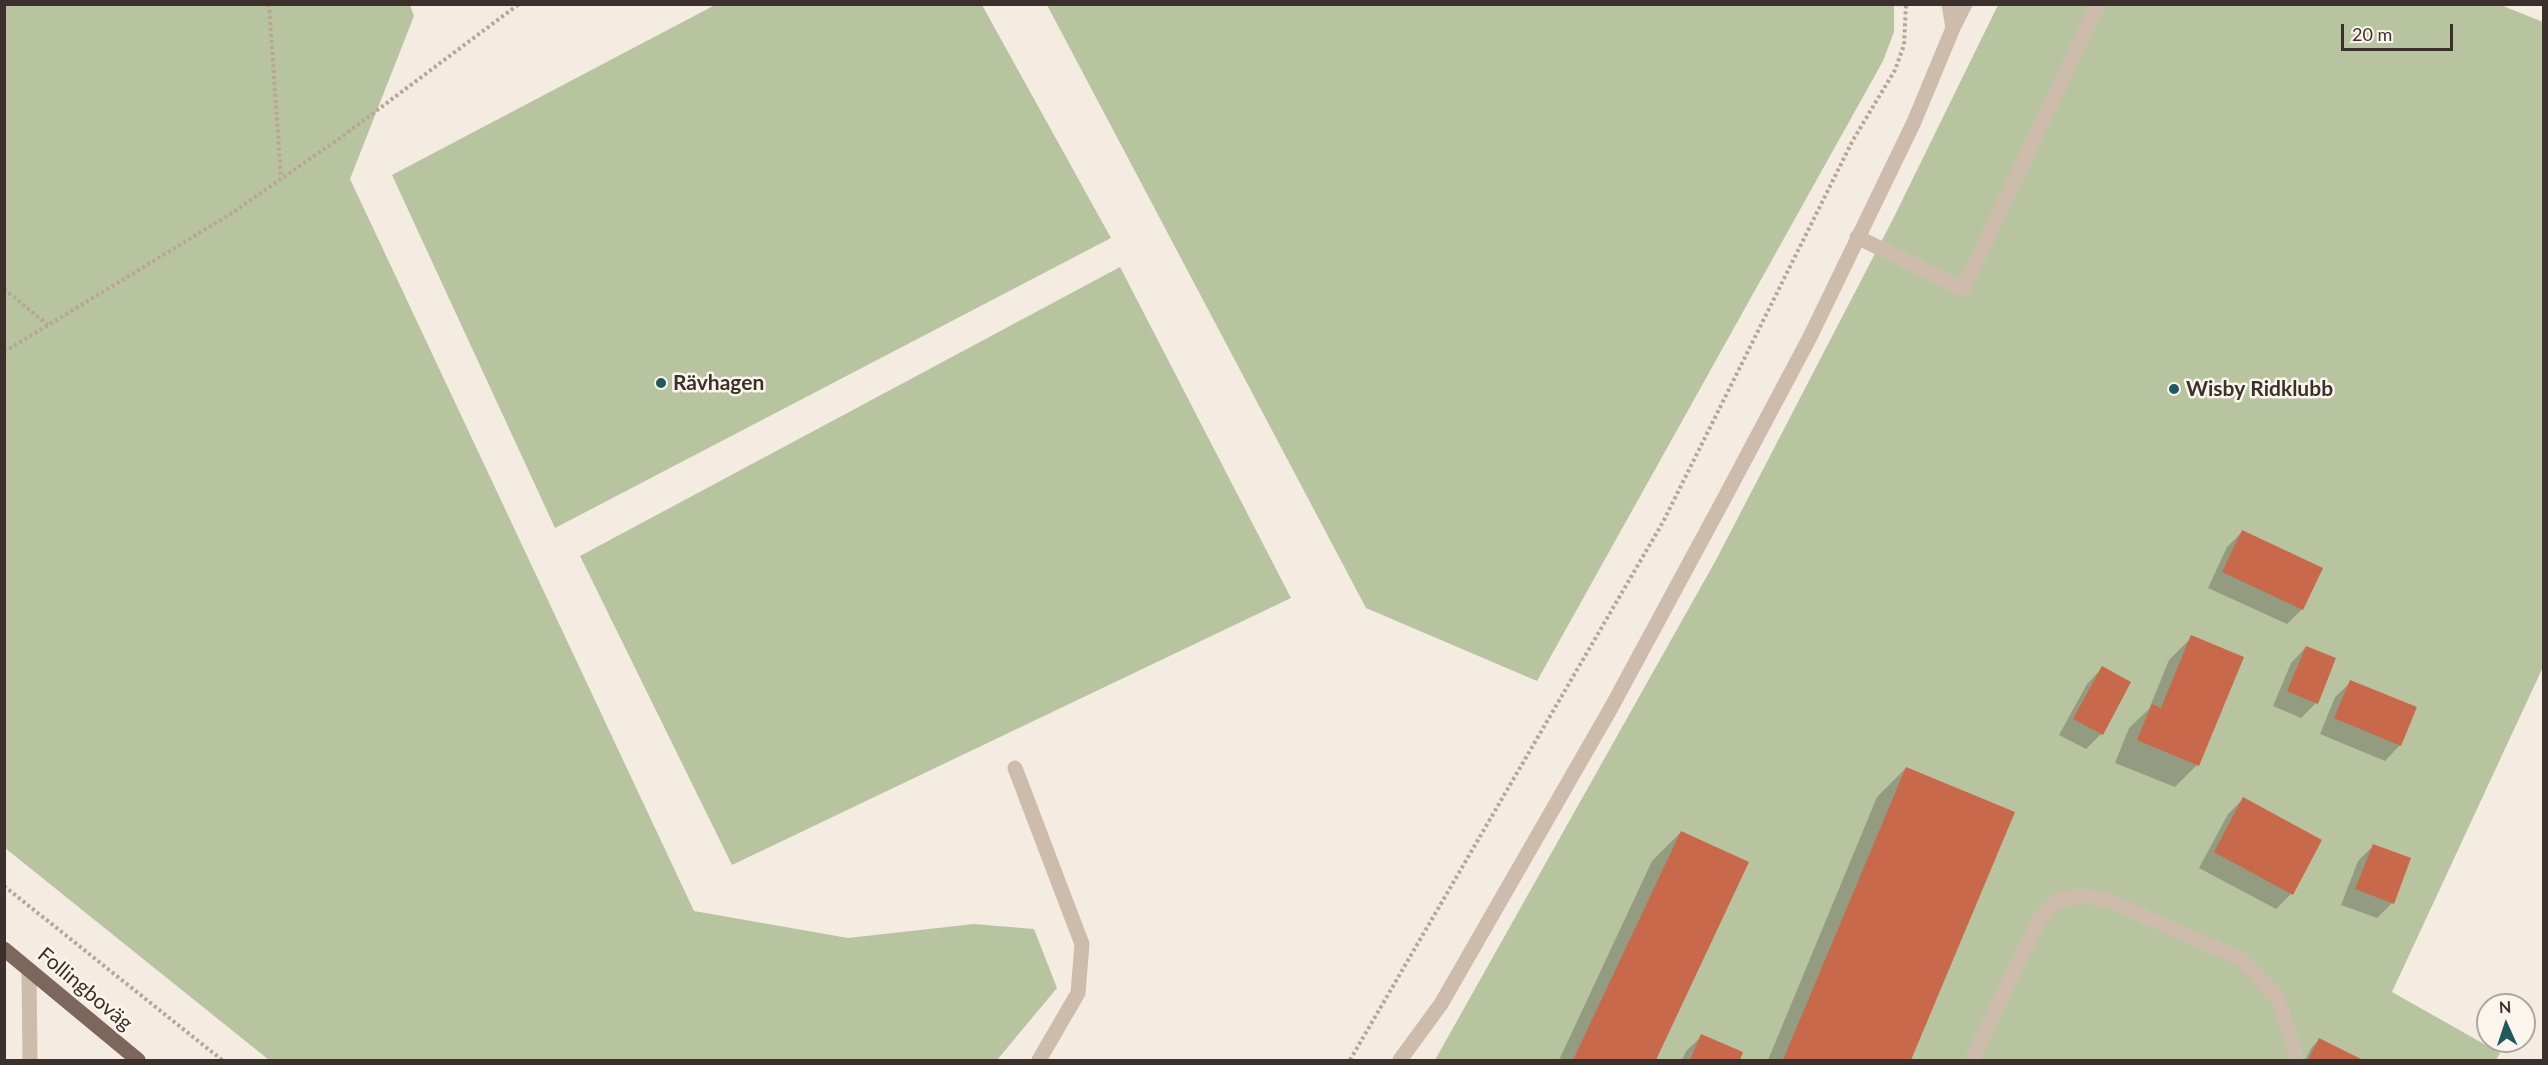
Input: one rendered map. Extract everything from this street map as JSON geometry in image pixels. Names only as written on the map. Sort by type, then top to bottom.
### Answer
[{"type":"main road","name":"Follingboväg","points":[[4,949],[138,1060]]},
{"type":"street","points":[[1949,4],[1953,28]]},
{"type":"street","points":[[1400,1060],[1441,1004],[1611,708],[1810,337],[1914,122],[1965,4]]},
{"type":"street","points":[[1857,237],[1963,289],[2098,4]]},
{"type":"street","points":[[1015,768],[1082,944],[1078,993],[1039,1060]]},
{"type":"street","points":[[1972,1060],[2038,921],[2058,900],[2081,896],[2105,899],[2241,959],[2277,998],[2295,1052]]},
{"type":"street","points":[[29,970],[30,1060]]},
{"type":"path","points":[[269,4],[281,179]]},
{"type":"path","points":[[4,352],[229,215],[340,138],[519,4]]},
{"type":"path","points":[[1350,1060],[1664,522],[1853,140],[1895,70],[1904,45],[1906,4]]},
{"type":"path","points":[[4,289],[48,325]]},
{"type":"path","points":[[4,886],[222,1060]]},
{"type":"green space","points":[[1894,4],[1894,32],[1883,61],[1537,681],[1366,608],[1047,5]]},
{"type":"green space","name":"Wisby Ridklubb","points":[[2498,4],[2543,22],[2543,667],[2392,992],[2476,1039],[2476,1053],[2500,1053],[2496,1060],[1435,1060],[1716,560],[1894,217],[1998,5]]},
{"type":"green space","points":[[4,5],[410,5],[414,16],[350,179],[694,911],[848,938],[974,924],[1034,929],[1057,988],[997,1060],[269,1060],[5,848]]},
{"type":"green space","name":"Rävhagen","points":[[715,5],[982,5],[1111,238],[555,528],[392,175]]},
{"type":"green space","points":[[1120,267],[1291,598],[732,865],[580,556]]},
{"type":"building","points":[[2242,530],[2323,568],[2303,610],[2222,572]]},
{"type":"building","points":[[2191,635],[2244,657],[2199,766],[2137,740],[2152,704],[2161,708]]},
{"type":"building","points":[[2306,646],[2336,658],[2318,704],[2287,691]]},
{"type":"building","points":[[2102,666],[2131,682],[2103,735],[2073,719]]},
{"type":"building","points":[[2350,680],[2417,707],[2401,746],[2334,718]]},
{"type":"building","points":[[1906,767],[2015,812],[1911,1060],[1783,1060]]},
{"type":"building","points":[[2243,797],[2322,840],[2293,895],[2214,852]]},
{"type":"building","points":[[1681,831],[1749,862],[1656,1060],[1573,1060]]},
{"type":"building","points":[[2373,844],[2411,858],[2394,904],[2355,889]]},
{"type":"building","points":[[1701,1034],[1743,1052],[1740,1060],[1690,1060]]},
{"type":"building","points":[[2319,1038],[2361,1059],[2308,1060]]},
{"type":"place","name":"Rävhagen","points":[[661,383]]},
{"type":"place","name":"Wisby Ridklubb","points":[[2174,389]]}]
